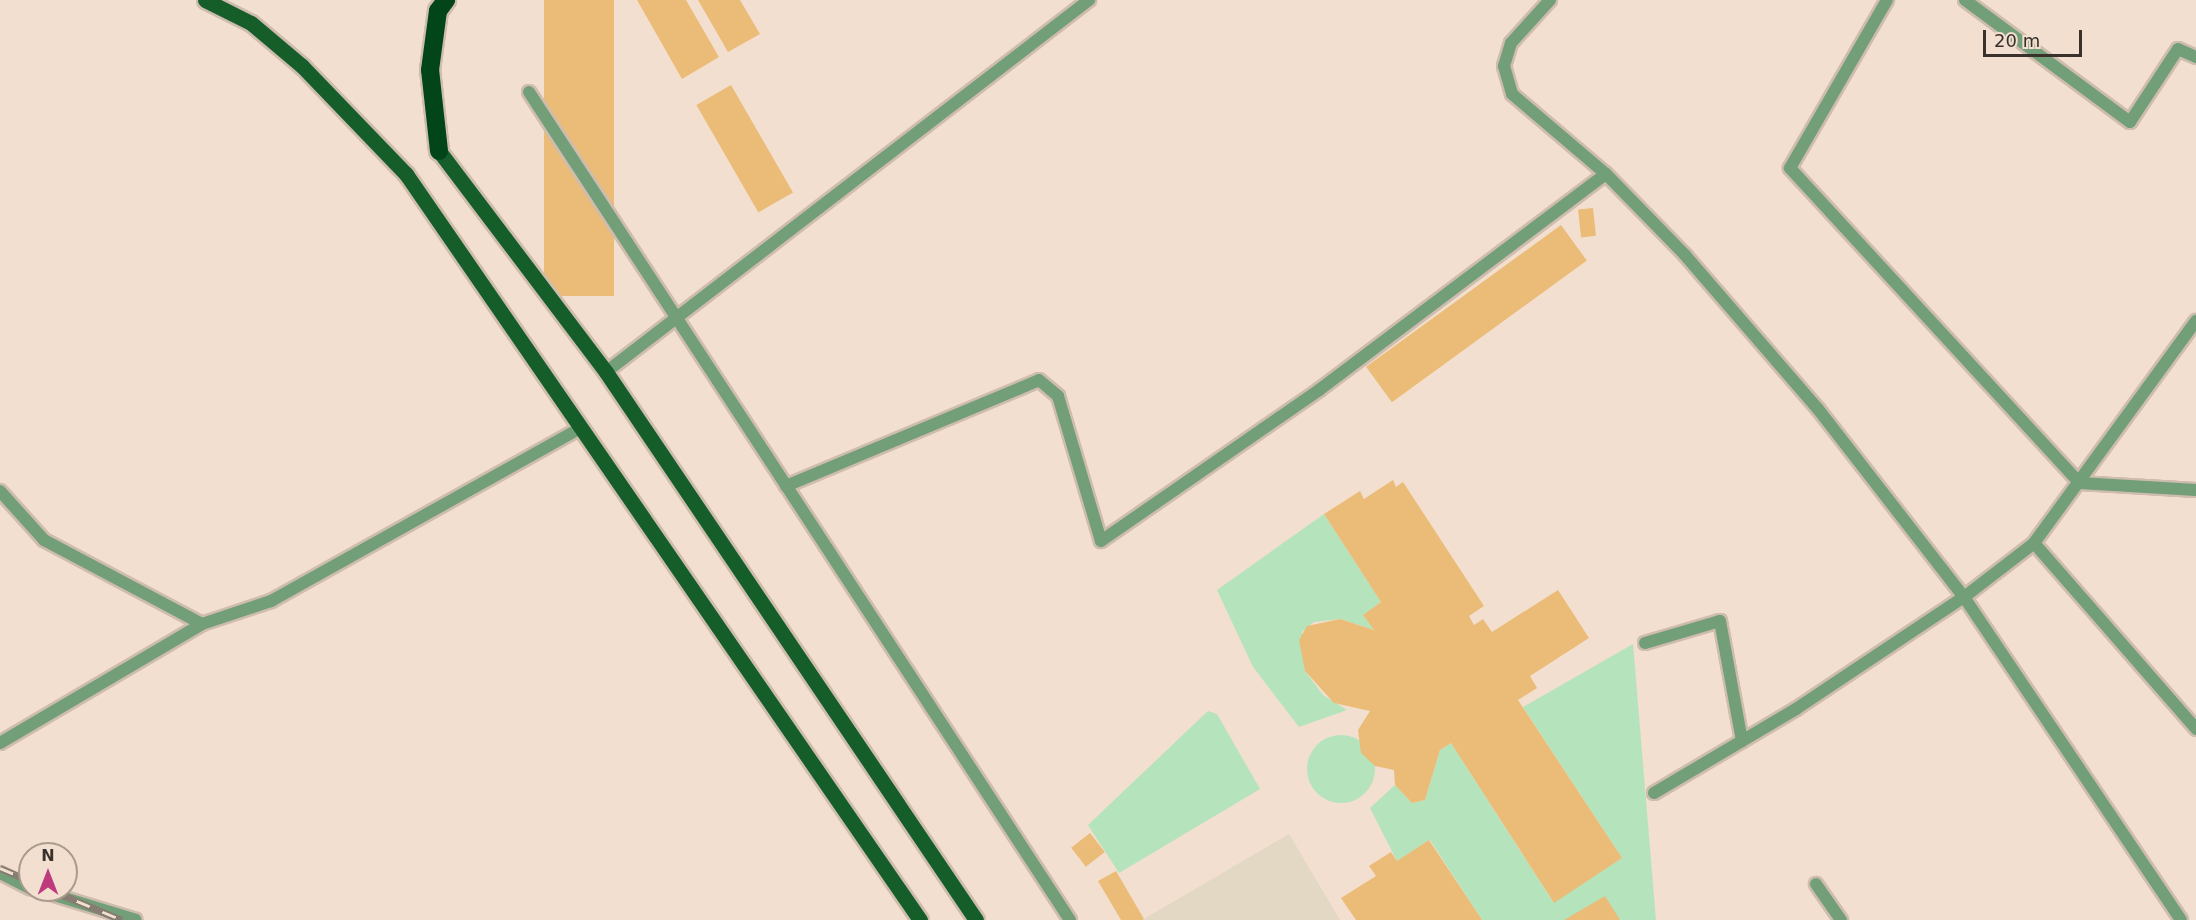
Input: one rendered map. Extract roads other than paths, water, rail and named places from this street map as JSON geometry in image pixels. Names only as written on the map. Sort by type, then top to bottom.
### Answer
[{"type":"highway","points":[[439,152],[430,70],[438,11],[446,0]]},
{"type":"main road","points":[[206,0],[251,23],[374,138],[406,174],[920,920]]},
{"type":"main road","points":[[439,152],[606,372],[976,920]]},
{"type":"street","points":[[606,372],[1089,0]]},
{"type":"street","points":[[1550,0],[1511,43],[1504,66],[1507,84],[1606,174],[1685,255],[1818,409],[1964,597],[2181,920]]},
{"type":"street","points":[[1887,0],[1790,168],[2080,483],[2196,490]]},
{"type":"street","points":[[1965,0],[2130,122],[2178,49],[2196,57]]},
{"type":"street","points":[[529,92],[1070,920]]},
{"type":"street","points":[[786,486],[1039,380],[1058,396],[1101,541],[1319,390],[1606,174]]},
{"type":"street","points":[[1654,793],[1742,741],[1964,597],[2034,543],[2196,321]]},
{"type":"street","points":[[0,743],[202,624],[271,601],[580,428]]},
{"type":"street","points":[[0,490],[44,540],[202,624]]},
{"type":"street","points":[[2034,543],[2196,729]]},
{"type":"street","points":[[1645,643],[1720,621],[1742,741]]},
{"type":"street","points":[[0,873],[18,882]]},
{"type":"street","points":[[1816,884],[1841,920]]},
{"type":"street","points":[[77,902],[136,920]]},
{"type":"railway","points":[[0,868],[18,876]]},
{"type":"railway","points":[[78,901],[122,920]]}]
